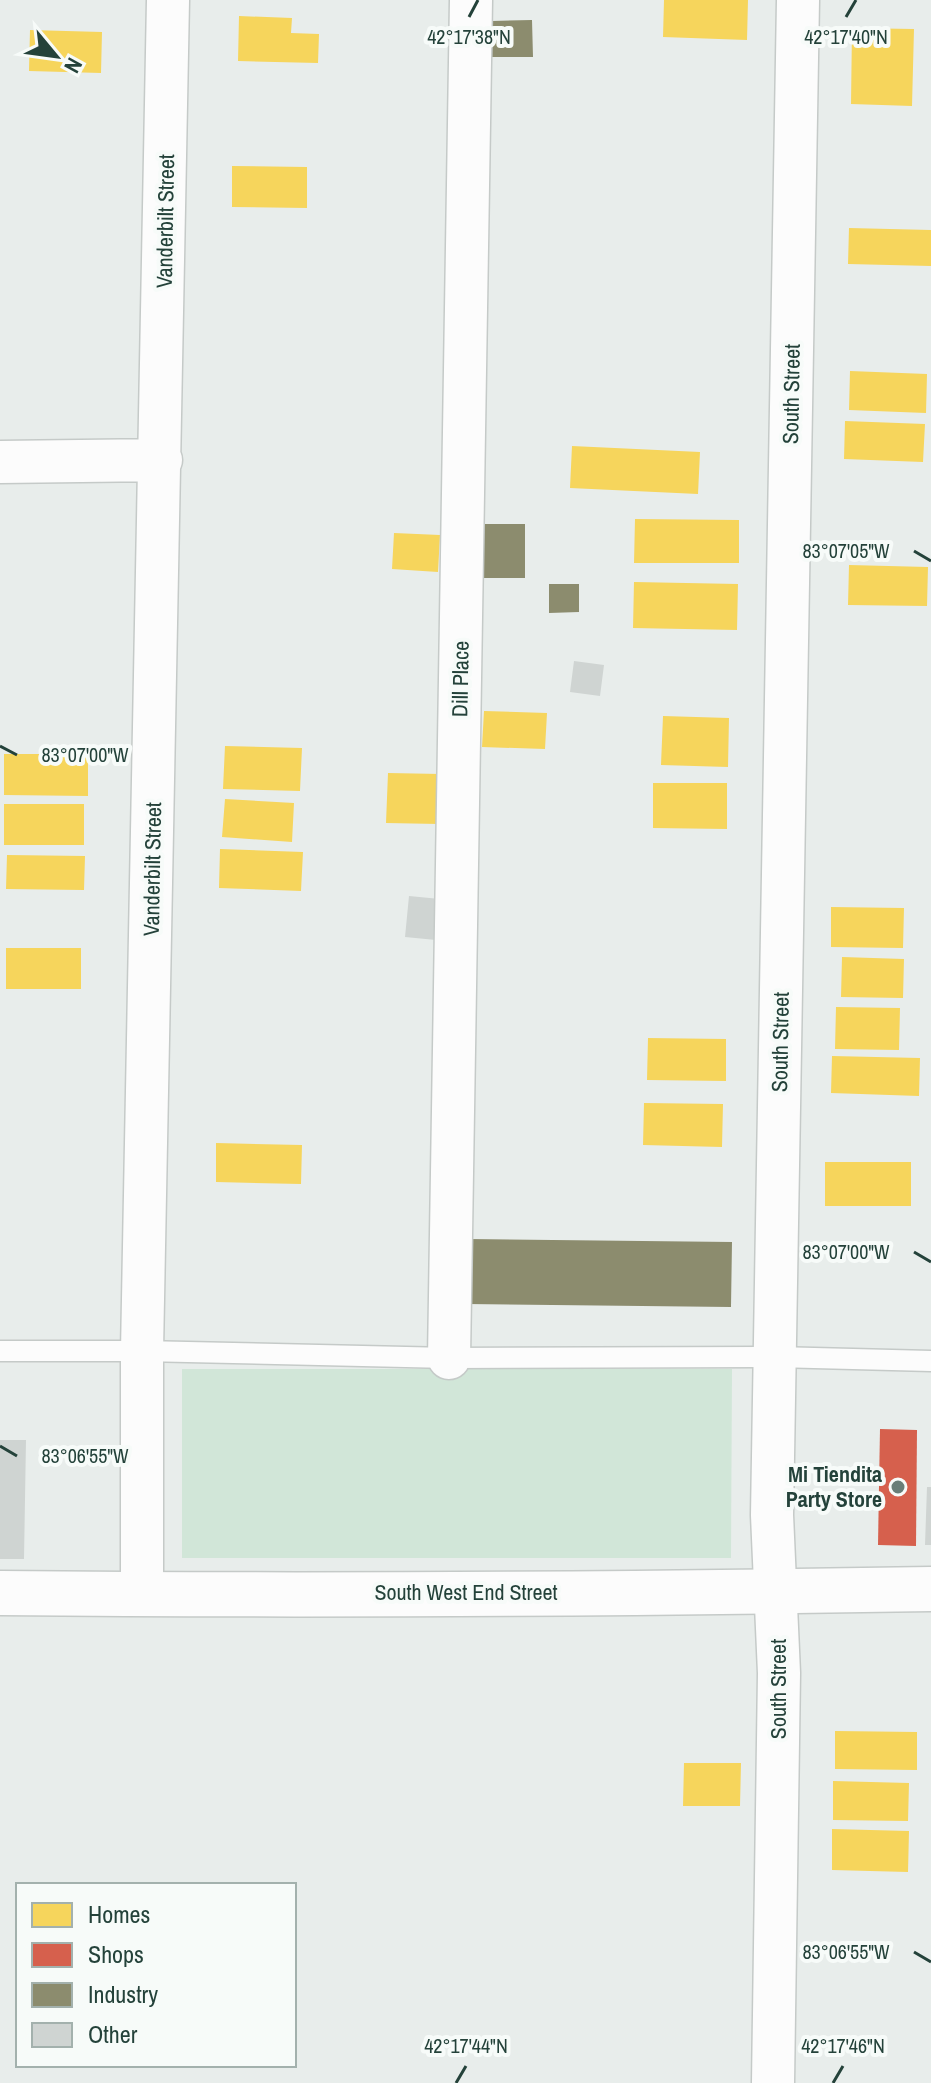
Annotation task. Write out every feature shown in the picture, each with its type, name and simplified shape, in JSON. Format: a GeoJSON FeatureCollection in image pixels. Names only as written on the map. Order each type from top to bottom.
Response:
{"type":"FeatureCollection","features":[{"type":"Feature","properties":{"kind":"street","name":"Vanderbilt Street"},"geometry":{"type":"LineString","coordinates":[[142,1594],[142,1351],[168,0]]}},
{"type":"Feature","properties":{"kind":"street","name":"Dill Place"},"geometry":{"type":"LineString","coordinates":[[449,1358],[471,0]]}},
{"type":"Feature","properties":{"kind":"street","name":"South Street"},"geometry":{"type":"LineString","coordinates":[[773,2083],[779,1673],[772,1515],[798,0]]}},
{"type":"Feature","properties":{"kind":"street"},"geometry":{"type":"LineString","coordinates":[[0,462],[161,460]]}},
{"type":"Feature","properties":{"kind":"street","name":"South West End Street"},"geometry":{"type":"LineString","coordinates":[[0,1593],[931,1589]]}},
{"type":"Feature","properties":{"kind":"lane"},"geometry":{"type":"LineString","coordinates":[[0,1351],[931,1361]]}},
{"type":"Feature","properties":{"kind":"green space"},"geometry":{"type":"Polygon","coordinates":[[[182,1369],[732,1369],[731,1558],[182,1558],[182,1369]]]}},
{"type":"Feature","properties":{"kind":"building: Homes"},"geometry":{"type":"Polygon","coordinates":[[[664,0],[748,0],[747,40],[663,37],[664,0]]]}},
{"type":"Feature","properties":{"kind":"building: Homes"},"geometry":{"type":"Polygon","coordinates":[[[239,16],[292,18],[291,33],[319,34],[318,63],[238,61],[239,16]]]}},
{"type":"Feature","properties":{"kind":"building: Homes"},"geometry":{"type":"Polygon","coordinates":[[[852,28],[914,29],[912,106],[851,104],[852,28]]]}},
{"type":"Feature","properties":{"kind":"building: Homes"},"geometry":{"type":"Polygon","coordinates":[[[30,30],[102,32],[101,73],[29,71],[30,30]]]}},
{"type":"Feature","properties":{"kind":"building: Homes"},"geometry":{"type":"Polygon","coordinates":[[[232,166],[307,167],[307,208],[232,207],[232,166]]]}},
{"type":"Feature","properties":{"kind":"building: Homes"},"geometry":{"type":"Polygon","coordinates":[[[849,228],[931,230],[931,266],[848,264],[849,228]]]}},
{"type":"Feature","properties":{"kind":"building: Homes"},"geometry":{"type":"Polygon","coordinates":[[[850,371],[927,374],[926,413],[849,410],[850,371]]]}},
{"type":"Feature","properties":{"kind":"building: Homes"},"geometry":{"type":"Polygon","coordinates":[[[845,421],[925,424],[923,462],[844,459],[845,421]]]}},
{"type":"Feature","properties":{"kind":"building: Homes"},"geometry":{"type":"Polygon","coordinates":[[[572,446],[700,452],[698,494],[570,488],[572,446]]]}},
{"type":"Feature","properties":{"kind":"building: Homes"},"geometry":{"type":"Polygon","coordinates":[[[635,519],[739,520],[739,563],[634,563],[635,519]]]}},
{"type":"Feature","properties":{"kind":"building: Homes"},"geometry":{"type":"Polygon","coordinates":[[[394,533],[440,535],[438,572],[392,569],[394,533]]]}},
{"type":"Feature","properties":{"kind":"building: Homes"},"geometry":{"type":"Polygon","coordinates":[[[849,565],[928,567],[927,606],[848,605],[849,565]]]}},
{"type":"Feature","properties":{"kind":"building: Homes"},"geometry":{"type":"Polygon","coordinates":[[[634,582],[738,584],[737,630],[633,628],[634,582]]]}},
{"type":"Feature","properties":{"kind":"building: Homes"},"geometry":{"type":"Polygon","coordinates":[[[484,711],[547,713],[545,749],[482,747],[484,711]]]}},
{"type":"Feature","properties":{"kind":"building: Homes"},"geometry":{"type":"Polygon","coordinates":[[[663,716],[729,718],[728,767],[661,765],[663,716]]]}},
{"type":"Feature","properties":{"kind":"building: Homes"},"geometry":{"type":"Polygon","coordinates":[[[225,746],[302,748],[300,791],[223,789],[225,746]]]}},
{"type":"Feature","properties":{"kind":"building: Homes"},"geometry":{"type":"Polygon","coordinates":[[[4,754],[88,754],[88,796],[4,795],[4,754]]]}},
{"type":"Feature","properties":{"kind":"building: Homes"},"geometry":{"type":"Polygon","coordinates":[[[388,773],[441,774],[439,824],[386,823],[388,773]]]}},
{"type":"Feature","properties":{"kind":"building: Homes"},"geometry":{"type":"Polygon","coordinates":[[[653,783],[727,783],[727,829],[653,828],[653,783]]]}},
{"type":"Feature","properties":{"kind":"building: Homes"},"geometry":{"type":"Polygon","coordinates":[[[225,799],[294,803],[292,842],[222,837],[225,799]]]}},
{"type":"Feature","properties":{"kind":"building: Homes"},"geometry":{"type":"Polygon","coordinates":[[[4,804],[84,804],[84,845],[4,845],[4,804]]]}},
{"type":"Feature","properties":{"kind":"building: Homes"},"geometry":{"type":"Polygon","coordinates":[[[220,849],[303,852],[301,891],[219,888],[220,849]]]}},
{"type":"Feature","properties":{"kind":"building: Homes"},"geometry":{"type":"Polygon","coordinates":[[[7,855],[85,856],[84,890],[6,889],[7,855]]]}},
{"type":"Feature","properties":{"kind":"building: Homes"},"geometry":{"type":"Polygon","coordinates":[[[831,907],[904,908],[903,948],[831,947],[831,907]]]}},
{"type":"Feature","properties":{"kind":"building: Homes"},"geometry":{"type":"Polygon","coordinates":[[[6,948],[81,948],[81,989],[6,989],[6,948]]]}},
{"type":"Feature","properties":{"kind":"building: Homes"},"geometry":{"type":"Polygon","coordinates":[[[842,957],[904,959],[903,998],[841,997],[842,957]]]}},
{"type":"Feature","properties":{"kind":"building: Homes"},"geometry":{"type":"Polygon","coordinates":[[[836,1007],[900,1008],[899,1050],[835,1049],[836,1007]]]}},
{"type":"Feature","properties":{"kind":"building: Homes"},"geometry":{"type":"Polygon","coordinates":[[[648,1038],[726,1039],[726,1081],[647,1080],[648,1038]]]}},
{"type":"Feature","properties":{"kind":"building: Homes"},"geometry":{"type":"Polygon","coordinates":[[[832,1056],[920,1058],[919,1096],[831,1093],[832,1056]]]}},
{"type":"Feature","properties":{"kind":"building: Homes"},"geometry":{"type":"Polygon","coordinates":[[[644,1103],[723,1104],[722,1147],[643,1145],[644,1103]]]}},
{"type":"Feature","properties":{"kind":"building: Homes"},"geometry":{"type":"Polygon","coordinates":[[[216,1143],[302,1145],[301,1184],[216,1182],[216,1143]]]}},
{"type":"Feature","properties":{"kind":"building: Homes"},"geometry":{"type":"Polygon","coordinates":[[[825,1162],[911,1162],[911,1206],[825,1206],[825,1162]]]}},
{"type":"Feature","properties":{"kind":"building: Homes"},"geometry":{"type":"Polygon","coordinates":[[[835,1731],[917,1732],[917,1770],[835,1769],[835,1731]]]}},
{"type":"Feature","properties":{"kind":"building: Homes"},"geometry":{"type":"Polygon","coordinates":[[[684,1763],[741,1763],[740,1806],[683,1806],[684,1763]]]}},
{"type":"Feature","properties":{"kind":"building: Homes"},"geometry":{"type":"Polygon","coordinates":[[[833,1781],[909,1783],[908,1821],[833,1820],[833,1781]]]}},
{"type":"Feature","properties":{"kind":"building: Homes"},"geometry":{"type":"Polygon","coordinates":[[[832,1829],[909,1831],[908,1872],[832,1870],[832,1829]]]}},
{"type":"Feature","properties":{"kind":"building: Shops","name":"Mi Tiendita Party Store"},"geometry":{"type":"Polygon","coordinates":[[[880,1429],[917,1430],[916,1546],[878,1545],[880,1429]]]}},
{"type":"Feature","properties":{"kind":"building: Industry"},"geometry":{"type":"Polygon","coordinates":[[[532,20],[533,57],[492,57],[492,21],[532,20]]]}},
{"type":"Feature","properties":{"kind":"building: Industry"},"geometry":{"type":"Polygon","coordinates":[[[481,524],[525,524],[525,578],[481,578],[481,524]]]}},
{"type":"Feature","properties":{"kind":"building: Industry"},"geometry":{"type":"Polygon","coordinates":[[[549,584],[579,584],[579,612],[549,613],[549,584]]]}},
{"type":"Feature","properties":{"kind":"building: Industry"},"geometry":{"type":"Polygon","coordinates":[[[468,1239],[732,1242],[731,1307],[467,1304],[468,1239]]]}},
{"type":"Feature","properties":{"kind":"building: Other"},"geometry":{"type":"Polygon","coordinates":[[[574,661],[604,665],[600,696],[570,692],[574,661]]]}},
{"type":"Feature","properties":{"kind":"building: Other"},"geometry":{"type":"Polygon","coordinates":[[[409,896],[440,899],[436,940],[405,937],[409,896]]]}},
{"type":"Feature","properties":{"kind":"building: Other"},"geometry":{"type":"Polygon","coordinates":[[[0,1440],[26,1440],[24,1559],[0,1559],[0,1440]]]}},
{"type":"Feature","properties":{"kind":"building: Other"},"geometry":{"type":"Polygon","coordinates":[[[927,1487],[931,1487],[931,1545],[925,1545],[927,1487]]]}},
{"type":"Feature","properties":{"kind":"place","name":"Mi Tiendita Party Store"},"geometry":{"type":"Point","coordinates":[898,1487]}}]}
